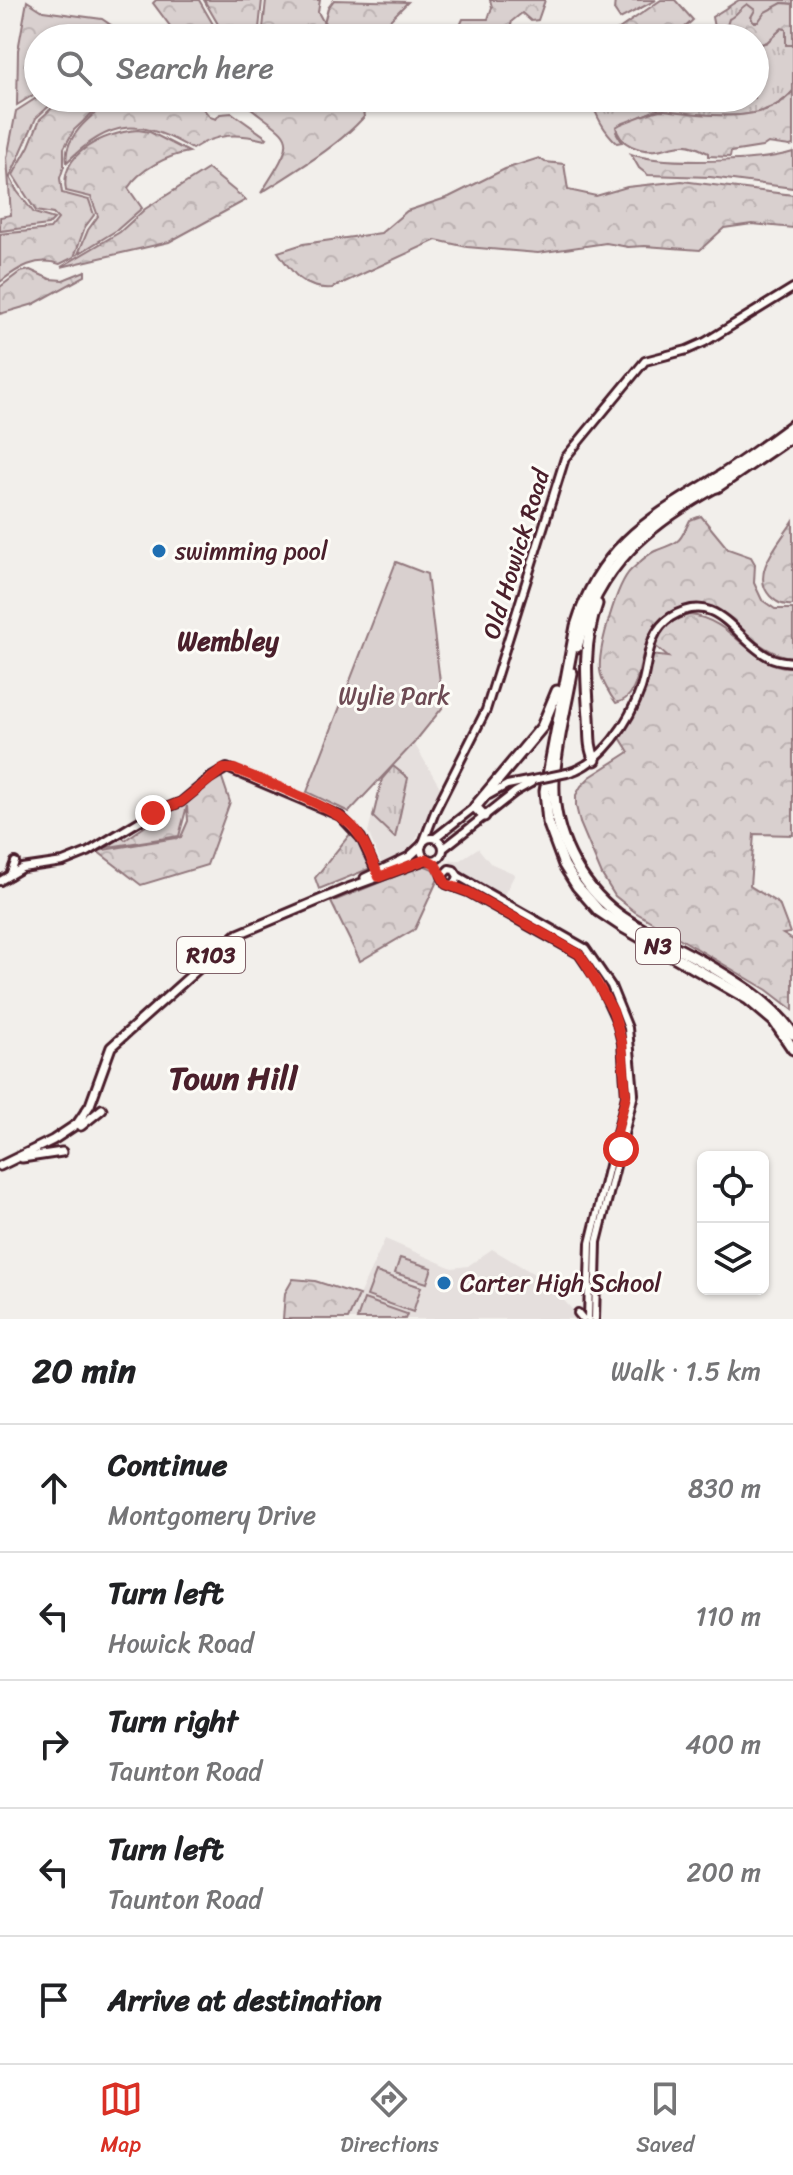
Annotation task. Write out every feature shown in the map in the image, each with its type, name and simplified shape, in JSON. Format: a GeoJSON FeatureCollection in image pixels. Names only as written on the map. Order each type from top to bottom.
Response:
{"type":"FeatureCollection","features":[{"type":"Feature","properties":{"kind":"highway","name":"N3"},"geometry":{"type":"LineString","coordinates":[[793,425],[703,493],[648,520],[611,557],[587,595],[573,638],[545,791],[548,822],[564,865],[599,911],[748,999],[774,1021],[793,1049]]}},
{"type":"Feature","properties":{"kind":"highway"},"geometry":{"type":"LineString","coordinates":[[595,760],[590,743],[586,647],[599,598],[615,567],[647,535],[703,493],[793,435]]}},
{"type":"Feature","properties":{"kind":"highway","name":"N3"},"geometry":{"type":"LineString","coordinates":[[615,567],[592,602],[581,632],[555,768],[557,813],[565,844],[588,884],[608,906],[745,988],[777,1014],[793,1034]]}},
{"type":"Feature","properties":{"kind":"highway"},"geometry":{"type":"LineString","coordinates":[[484,816],[475,807],[542,727],[557,693],[573,638]]}},
{"type":"Feature","properties":{"kind":"main road","name":"R103"},"geometry":{"type":"LineString","coordinates":[[77,1128],[94,1106],[108,1053],[116,1042],[228,940],[378,875],[409,857],[422,844]]}},
{"type":"Feature","properties":{"kind":"main road","name":"R103"},"geometry":{"type":"LineString","coordinates":[[378,875],[428,860]]}},
{"type":"Feature","properties":{"kind":"main road"},"geometry":{"type":"LineString","coordinates":[[0,1166],[58,1143],[102,1109]]}},
{"type":"Feature","properties":{"kind":"main road"},"geometry":{"type":"LineString","coordinates":[[0,1166],[77,1128]]}},
{"type":"Feature","properties":{"kind":"main road"},"geometry":{"type":"LineString","coordinates":[[22,1158],[62,1152]]}},
{"type":"Feature","properties":{"kind":"street","name":"Old Howick Road"},"geometry":{"type":"LineString","coordinates":[[422,844],[427,827],[481,724],[565,458],[645,361],[699,346],[793,288]]}},
{"type":"Feature","properties":{"kind":"street"},"geometry":{"type":"LineString","coordinates":[[616,1150],[634,1099],[635,1082],[628,1028],[609,982],[579,943],[458,876],[451,869],[441,842],[434,838],[502,787],[567,773],[595,760],[634,704],[654,635],[668,619],[681,612],[703,610],[719,614],[762,653],[776,660],[793,662]]}},
{"type":"Feature","properties":{"kind":"street"},"geometry":{"type":"LineString","coordinates":[[0,881],[29,866],[63,862],[88,852],[153,813],[181,802],[227,768],[340,816],[361,838],[378,875]]}},
{"type":"Feature","properties":{"kind":"street"},"geometry":{"type":"LineString","coordinates":[[443,851],[515,792],[538,779]]}},
{"type":"Feature","properties":{"kind":"street","name":"Old Howick Road"},"geometry":{"type":"LineString","coordinates":[[434,838],[432,829],[443,796]]}},
{"type":"Feature","properties":{"kind":"street","name":"R103"},"geometry":{"type":"LineString","coordinates":[[422,844],[434,838]]}},
{"type":"Feature","properties":{"kind":"street"},"geometry":{"type":"LineString","coordinates":[[422,844],[422,855],[444,882],[579,954],[601,988],[621,1037],[627,1089],[583,1317]]}},
{"type":"Feature","properties":{"kind":"street","name":"R103"},"geometry":{"type":"LineString","coordinates":[[428,860],[437,860],[443,851]]}},
{"type":"Feature","properties":{"kind":"street"},"geometry":{"type":"LineString","coordinates":[[10,875],[15,862]]}},
{"type":"Feature","properties":{"kind":"street"},"geometry":{"type":"LineString","coordinates":[[442,876],[444,871],[451,869]]}},
{"type":"Feature","properties":{"kind":"street"},"geometry":{"type":"LineString","coordinates":[[451,885],[458,876]]}},
{"type":"Feature","properties":{"kind":"street"},"geometry":{"type":"LineString","coordinates":[[484,901],[489,893]]}},
{"type":"Feature","properties":{"kind":"street"},"geometry":{"type":"LineString","coordinates":[[601,988],[609,982]]}},
{"type":"Feature","properties":{"kind":"street"},"geometry":{"type":"LineString","coordinates":[[592,1262],[595,1319]]}},
{"type":"Feature","properties":{"kind":"shaded area"},"geometry":{"type":"Polygon","coordinates":[[[414,743],[441,789],[411,849],[382,865],[368,832],[381,777],[414,743]]]}},
{"type":"Feature","properties":{"kind":"shaded area"},"geometry":{"type":"Polygon","coordinates":[[[478,848],[490,863],[515,874],[504,895],[462,874],[449,861],[460,860],[478,848]]]}},
{"type":"Feature","properties":{"kind":"shaded area","name":"Carter High School"},"geometry":{"type":"Polygon","coordinates":[[[385,1239],[452,1268],[468,1266],[492,1249],[546,1281],[581,1319],[348,1319],[385,1239]]]}},
{"type":"Feature","properties":{"kind":"green space"},"geometry":{"type":"Polygon","coordinates":[[[156,0],[199,0],[213,24],[169,24],[153,3],[156,0]]]}},
{"type":"Feature","properties":{"kind":"green space"},"geometry":{"type":"Polygon","coordinates":[[[204,0],[262,0],[259,24],[218,24],[204,0]]]}},
{"type":"Feature","properties":{"kind":"green space"},"geometry":{"type":"Polygon","coordinates":[[[266,0],[320,0],[318,12],[324,23],[334,0],[408,2],[388,24],[263,24],[266,0]]]}},
{"type":"Feature","properties":{"kind":"green space"},"geometry":{"type":"Polygon","coordinates":[[[490,0],[545,0],[538,20],[531,21],[522,13],[511,24],[461,24],[463,19],[488,19],[492,7],[490,0]]]}},
{"type":"Feature","properties":{"kind":"green space"},"geometry":{"type":"Polygon","coordinates":[[[615,0],[656,0],[620,19],[614,10],[615,0]]]}},
{"type":"Feature","properties":{"kind":"green space"},"geometry":{"type":"Polygon","coordinates":[[[661,0],[675,0],[693,20],[689,24],[626,24],[661,0]]]}},
{"type":"Feature","properties":{"kind":"green space"},"geometry":{"type":"Polygon","coordinates":[[[739,0],[793,0],[793,4],[782,3],[758,22],[753,22],[751,17],[754,10],[729,24],[713,24],[712,17],[739,0]]]}},
{"type":"Feature","properties":{"kind":"green space"},"geometry":{"type":"Polygon","coordinates":[[[27,1],[43,11],[102,19],[110,24],[24,24],[24,101],[17,105],[18,50],[27,1]]]}},
{"type":"Feature","properties":{"kind":"green space"},"geometry":{"type":"Polygon","coordinates":[[[782,3],[793,4],[793,45],[786,45],[786,29],[782,28],[769,40],[769,24],[727,24],[747,4],[755,10],[751,17],[753,22],[758,22],[765,12],[782,3]]]}},
{"type":"Feature","properties":{"kind":"green space"},"geometry":{"type":"Polygon","coordinates":[[[782,28],[786,29],[786,44],[793,45],[793,91],[769,108],[769,40],[782,28]]]}},
{"type":"Feature","properties":{"kind":"green space"},"geometry":{"type":"Polygon","coordinates":[[[793,91],[793,145],[768,143],[762,147],[731,152],[730,157],[708,156],[696,147],[686,145],[644,150],[626,143],[616,127],[655,112],[731,116],[769,112],[769,108],[793,91]]]}},
{"type":"Feature","properties":{"kind":"green space"},"geometry":{"type":"Polygon","coordinates":[[[24,106],[24,112],[43,112],[36,118],[10,177],[34,213],[54,219],[48,225],[0,231],[0,217],[11,215],[7,158],[16,111],[24,106]]]}},
{"type":"Feature","properties":{"kind":"green space"},"geometry":{"type":"Polygon","coordinates":[[[48,112],[93,112],[74,130],[64,148],[60,178],[62,193],[89,200],[94,215],[85,227],[74,257],[60,264],[36,262],[0,282],[0,234],[50,229],[58,219],[53,214],[36,211],[13,175],[40,119],[48,112]]]}},
{"type":"Feature","properties":{"kind":"green space"},"geometry":{"type":"Polygon","coordinates":[[[96,112],[206,112],[216,119],[220,114],[232,113],[267,138],[227,136],[192,149],[157,132],[126,128],[98,137],[67,162],[70,143],[96,112]]]}},
{"type":"Feature","properties":{"kind":"green space"},"geometry":{"type":"Polygon","coordinates":[[[256,112],[363,112],[364,117],[353,129],[328,149],[261,193],[286,146],[285,137],[256,112]]]}},
{"type":"Feature","properties":{"kind":"green space"},"geometry":{"type":"Polygon","coordinates":[[[596,112],[653,112],[619,129],[616,132],[622,142],[617,143],[596,112]]]}},
{"type":"Feature","properties":{"kind":"green space"},"geometry":{"type":"Polygon","coordinates":[[[674,112],[758,112],[724,116],[674,112]]]}},
{"type":"Feature","properties":{"kind":"green space"},"geometry":{"type":"Polygon","coordinates":[[[138,130],[150,132],[189,152],[163,160],[139,175],[128,188],[142,208],[117,230],[78,254],[98,216],[91,197],[66,191],[70,165],[77,155],[99,140],[138,130]]]}},
{"type":"Feature","properties":{"kind":"green space"},"geometry":{"type":"Polygon","coordinates":[[[793,152],[793,188],[710,177],[648,175],[639,168],[631,154],[664,160],[712,161],[793,152]]]}},
{"type":"Feature","properties":{"kind":"green space"},"geometry":{"type":"Polygon","coordinates":[[[539,158],[545,162],[564,164],[568,190],[596,196],[627,187],[682,181],[793,195],[793,228],[752,224],[724,228],[700,250],[606,243],[538,253],[467,247],[436,240],[332,288],[314,286],[300,279],[278,252],[303,244],[381,233],[407,211],[449,197],[505,169],[539,158]]]}},
{"type":"Feature","properties":{"kind":"green space"},"geometry":{"type":"Polygon","coordinates":[[[208,169],[246,200],[169,242],[61,267],[120,232],[145,209],[208,169]]]}},
{"type":"Feature","properties":{"kind":"green space"},"geometry":{"type":"Polygon","coordinates":[[[30,270],[50,279],[63,280],[85,271],[85,276],[34,304],[0,314],[0,287],[20,272],[30,270]]]}},
{"type":"Feature","properties":{"kind":"green space"},"geometry":{"type":"Polygon","coordinates":[[[701,516],[728,549],[751,557],[755,564],[754,583],[762,600],[775,609],[793,609],[793,657],[761,645],[722,614],[708,608],[692,606],[674,610],[660,619],[651,632],[634,688],[627,698],[616,703],[602,678],[600,660],[620,588],[631,570],[642,560],[677,542],[690,520],[701,516]]]}},
{"type":"Feature","properties":{"kind":"green space"},"geometry":{"type":"Polygon","coordinates":[[[793,521],[793,605],[786,605],[770,596],[764,587],[763,577],[769,557],[793,521]]]}},
{"type":"Feature","properties":{"kind":"green space","name":"Wylie Park"},"geometry":{"type":"Polygon","coordinates":[[[396,562],[427,574],[443,707],[414,743],[349,812],[307,792],[396,562]]]}},
{"type":"Feature","properties":{"kind":"green space"},"geometry":{"type":"Polygon","coordinates":[[[689,615],[719,625],[766,661],[793,667],[793,835],[754,834],[750,886],[779,904],[790,933],[783,934],[793,940],[793,1010],[767,990],[635,912],[615,896],[602,875],[580,823],[576,795],[581,786],[629,752],[619,736],[632,715],[651,655],[668,657],[654,645],[660,633],[667,625],[689,615]]]}},
{"type":"Feature","properties":{"kind":"green space"},"geometry":{"type":"Polygon","coordinates":[[[393,766],[408,778],[395,838],[373,817],[382,779],[393,766]]]}},
{"type":"Feature","properties":{"kind":"green space"},"geometry":{"type":"Polygon","coordinates":[[[221,775],[230,802],[207,865],[141,885],[97,851],[181,837],[188,821],[187,806],[179,836],[102,848],[122,837],[125,840],[221,775]]]}},
{"type":"Feature","properties":{"kind":"green space"},"geometry":{"type":"Polygon","coordinates":[[[351,833],[371,868],[319,889],[315,878],[351,833]]]}},
{"type":"Feature","properties":{"kind":"green space"},"geometry":{"type":"Polygon","coordinates":[[[423,865],[433,869],[438,879],[415,929],[360,961],[331,902],[423,865]]]}},
{"type":"Feature","properties":{"kind":"green space"},"geometry":{"type":"Polygon","coordinates":[[[400,1258],[432,1268],[427,1283],[395,1273],[400,1258]]]}},
{"type":"Feature","properties":{"kind":"green space"},"geometry":{"type":"Polygon","coordinates":[[[376,1272],[421,1287],[413,1312],[367,1296],[376,1272]]]}},
{"type":"Feature","properties":{"kind":"green space"},"geometry":{"type":"Polygon","coordinates":[[[293,1279],[315,1281],[359,1295],[348,1319],[283,1319],[285,1293],[293,1279]]]}},
{"type":"Feature","properties":{"kind":"green space"},"geometry":{"type":"Polygon","coordinates":[[[364,1299],[407,1314],[405,1319],[357,1319],[364,1299]]]}},
{"type":"Feature","properties":{"kind":"place","name":"swimming pool"},"geometry":{"type":"Point","coordinates":[159,551]}},
{"type":"Feature","properties":{"kind":"place","name":"Carter High School"},"geometry":{"type":"Point","coordinates":[444,1283]}},
{"type":"Feature","properties":{"kind":"district","name":"Wembley"},"geometry":{"type":"Point","coordinates":[228,641]}},
{"type":"Feature","properties":{"kind":"district","name":"Town Hill"},"geometry":{"type":"Point","coordinates":[233,1078]}},
{"type":"Feature","properties":{"kind":"route"},"geometry":{"type":"LineString","coordinates":[[153,813],[181,802],[223,769],[234,769],[340,816],[361,838],[379,877],[427,859],[435,864],[446,884],[468,892],[579,954],[603,991],[621,1037],[626,1101],[613,1147],[621,1149]]}}]}
